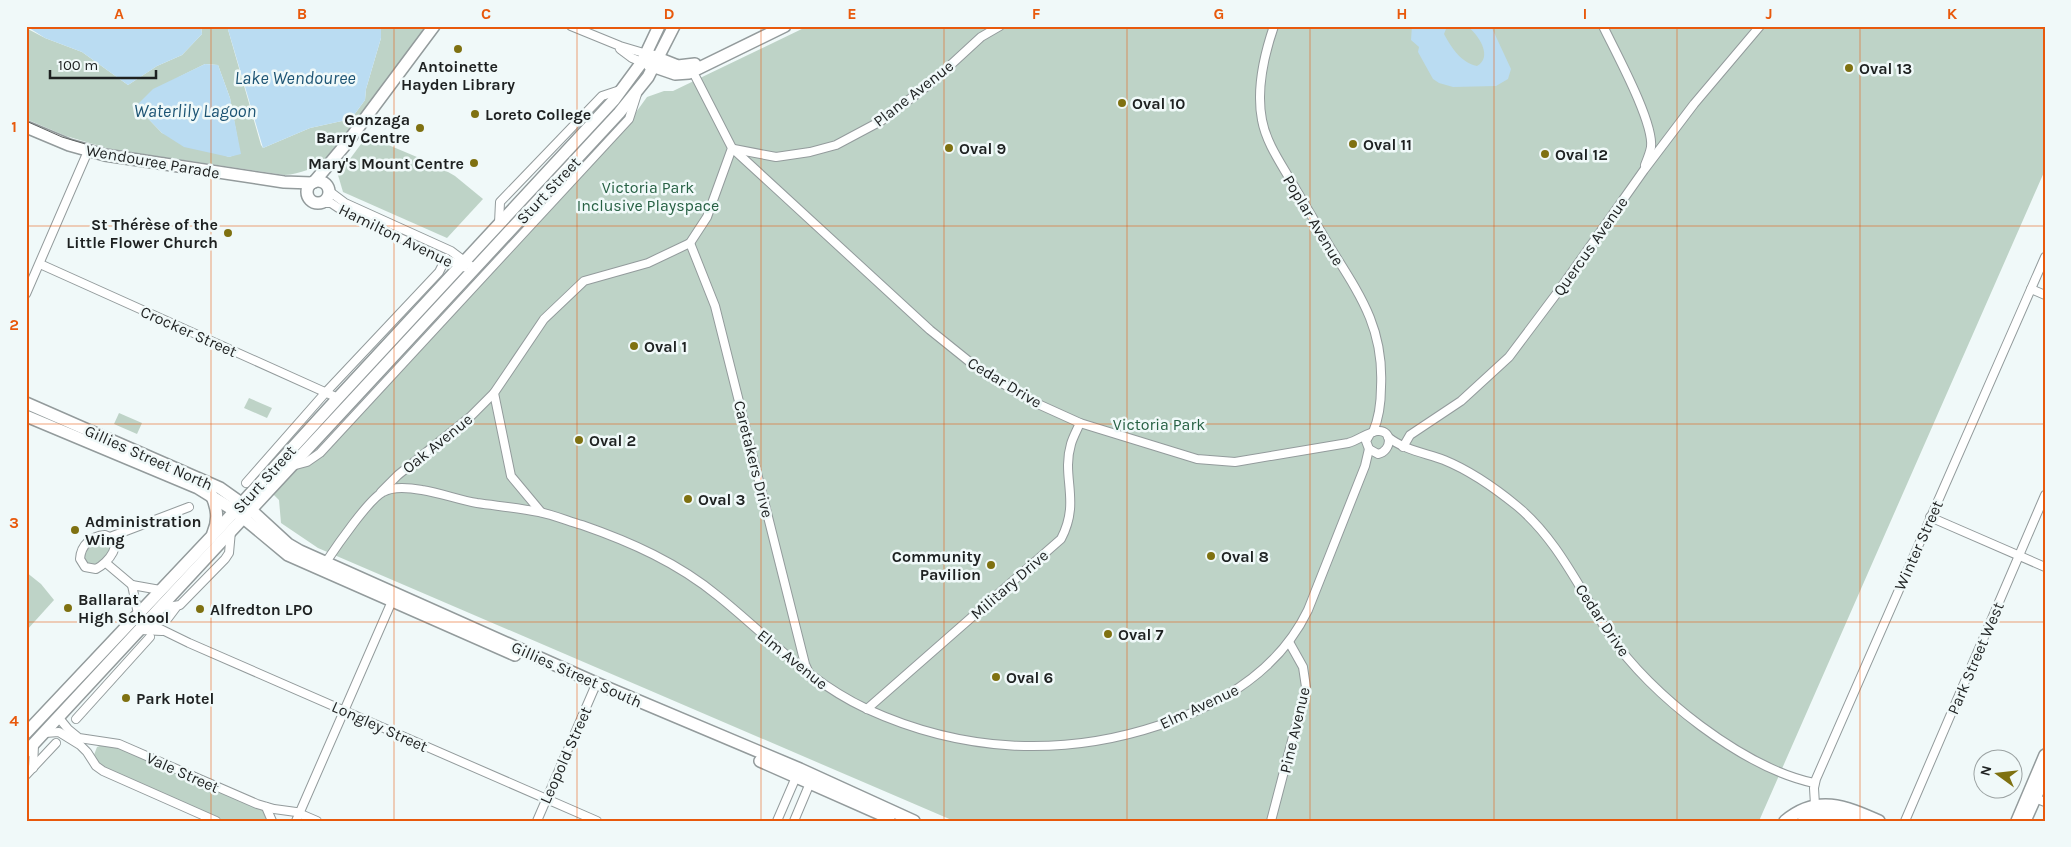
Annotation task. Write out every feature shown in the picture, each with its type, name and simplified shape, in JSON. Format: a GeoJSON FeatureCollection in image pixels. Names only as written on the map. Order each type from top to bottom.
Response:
{"type":"FeatureCollection","features":[{"type":"Feature","properties":{"kind":"main road"},"geometry":{"type":"LineString","coordinates":[[333,160],[328,180],[329,191],[326,199],[313,200],[308,189],[333,160],[434,26]]}},
{"type":"Feature","properties":{"kind":"main road","name":"Sturt Street"},"geometry":{"type":"LineString","coordinates":[[26,733],[160,590],[211,538],[292,466],[473,270],[539,208],[640,88],[656,63],[674,26]]}},
{"type":"Feature","properties":{"kind":"main road"},"geometry":{"type":"LineString","coordinates":[[644,58],[656,63],[692,68],[718,58],[785,26]]}},
{"type":"Feature","properties":{"kind":"main road","name":"Sturt Street"},"geometry":{"type":"LineString","coordinates":[[30,749],[142,634],[149,621],[231,531],[243,510],[338,398],[623,88],[644,58],[658,28]]}},
{"type":"Feature","properties":{"kind":"main road","name":"Wendouree Parade"},"geometry":{"type":"LineString","coordinates":[[26,127],[88,151],[120,158],[284,182],[313,182]]}},
{"type":"Feature","properties":{"kind":"main road","name":"Wendouree Parade"},"geometry":{"type":"LineString","coordinates":[[284,182],[301,190],[313,200]]}},
{"type":"Feature","properties":{"kind":"main road"},"geometry":{"type":"LineString","coordinates":[[313,182],[322,182],[329,191]]}},
{"type":"Feature","properties":{"kind":"main road","name":"Gillies Street North"},"geometry":{"type":"LineString","coordinates":[[26,403],[42,417],[243,510]]}},
{"type":"Feature","properties":{"kind":"main road","name":"Gillies Street North"},"geometry":{"type":"LineString","coordinates":[[26,416],[42,417],[202,479],[220,488],[243,510]]}},
{"type":"Feature","properties":{"kind":"main road"},"geometry":{"type":"LineString","coordinates":[[211,494],[217,509],[217,515],[211,538]]}},
{"type":"Feature","properties":{"kind":"main road","name":"Gillies Street South"},"geometry":{"type":"LineString","coordinates":[[243,510],[288,544],[393,597]]}},
{"type":"Feature","properties":{"kind":"main road","name":"Gillies Street South"},"geometry":{"type":"LineString","coordinates":[[243,510],[288,555],[393,597],[798,773],[895,821]]}},
{"type":"Feature","properties":{"kind":"main road"},"geometry":{"type":"LineString","coordinates":[[2017,821],[2036,798],[2045,755]]}},
{"type":"Feature","properties":{"kind":"main road"},"geometry":{"type":"LineString","coordinates":[[2025,821],[2045,776]]}},
{"type":"Feature","properties":{"kind":"main road","name":"Gillies Street South"},"geometry":{"type":"LineString","coordinates":[[812,780],[914,821]]}},
{"type":"Feature","properties":{"kind":"main road"},"geometry":{"type":"LineString","coordinates":[[1785,821],[1800,811],[1843,807],[1879,821]]}},
{"type":"Feature","properties":{"kind":"main road"},"geometry":{"type":"LineString","coordinates":[[1802,821],[1816,810]]}},
{"type":"Feature","properties":{"kind":"main road"},"geometry":{"type":"LineString","coordinates":[[1816,810],[1858,821]]}},
{"type":"Feature","properties":{"kind":"street"},"geometry":{"type":"LineString","coordinates":[[571,26],[644,58]]}},
{"type":"Feature","properties":{"kind":"street","name":"Plane Avenue"},"geometry":{"type":"LineString","coordinates":[[732,148],[776,156],[810,152],[836,145],[881,121],[930,83],[981,37],[1000,26]]}},
{"type":"Feature","properties":{"kind":"street","name":"Poplar Avenue"},"geometry":{"type":"LineString","coordinates":[[1274,26],[1264,60],[1261,80],[1260,106],[1263,126],[1274,152],[1370,316],[1376,333],[1381,358],[1382,380],[1379,412],[1371,433]]}},
{"type":"Feature","properties":{"kind":"street"},"geometry":{"type":"LineString","coordinates":[[1603,26],[1628,78],[1649,130],[1651,146],[1644,170]]}},
{"type":"Feature","properties":{"kind":"street","name":"Quercus Avenue"},"geometry":{"type":"LineString","coordinates":[[1403,447],[1410,435],[1461,401],[1509,357],[1694,104],[1760,26]]}},
{"type":"Feature","properties":{"kind":"street"},"geometry":{"type":"LineString","coordinates":[[690,243],[707,217],[732,148],[692,68]]}},
{"type":"Feature","properties":{"kind":"street","name":"Cedar Drive"},"geometry":{"type":"LineString","coordinates":[[732,148],[930,330],[981,371],[1038,404],[1080,423],[1168,451],[1216,462],[1236,462],[1348,443],[1371,433]]}},
{"type":"Feature","properties":{"kind":"street"},"geometry":{"type":"LineString","coordinates":[[26,294],[88,151]]}},
{"type":"Feature","properties":{"kind":"street","name":"Hamilton Avenue"},"geometry":{"type":"LineString","coordinates":[[329,191],[334,197],[345,203],[443,247],[473,270]]}},
{"type":"Feature","properties":{"kind":"street","name":"Hamilton Avenue"},"geometry":{"type":"LineString","coordinates":[[313,200],[331,204],[349,215],[446,258],[462,263]]}},
{"type":"Feature","properties":{"kind":"street","name":"Sturt Street"},"geometry":{"type":"LineString","coordinates":[[292,466],[307,462],[320,453],[539,208]]}},
{"type":"Feature","properties":{"kind":"street","name":"Oak Avenue"},"geometry":{"type":"LineString","coordinates":[[380,493],[398,475],[470,418],[494,393],[544,318],[584,281],[648,264],[690,243]]}},
{"type":"Feature","properties":{"kind":"street","name":"Caretakers Drive"},"geometry":{"type":"LineString","coordinates":[[690,243],[715,306],[805,664],[811,676]]}},
{"type":"Feature","properties":{"kind":"street","name":"Winter Street"},"geometry":{"type":"LineString","coordinates":[[1816,810],[1814,783],[2045,257]]}},
{"type":"Feature","properties":{"kind":"street","name":"Sturt Street"},"geometry":{"type":"LineString","coordinates":[[246,483],[326,392],[439,272],[446,258]]}},
{"type":"Feature","properties":{"kind":"street","name":"Crocker Street"},"geometry":{"type":"LineString","coordinates":[[40,264],[338,398]]}},
{"type":"Feature","properties":{"kind":"street"},"geometry":{"type":"LineString","coordinates":[[2031,289],[2045,295]]}},
{"type":"Feature","properties":{"kind":"street","name":"Oak Avenue"},"geometry":{"type":"LineString","coordinates":[[494,393],[511,476],[542,512]]}},
{"type":"Feature","properties":{"kind":"street","name":"Poplar Avenue"},"geometry":{"type":"LineString","coordinates":[[1379,412],[1381,423],[1388,436]]}},
{"type":"Feature","properties":{"kind":"street","name":"Military Drive"},"geometry":{"type":"LineString","coordinates":[[867,709],[1061,539],[1067,528],[1071,511],[1069,464],[1071,444],[1080,423]]}},
{"type":"Feature","properties":{"kind":"street"},"geometry":{"type":"LineString","coordinates":[[1290,642],[1304,620],[1318,589],[1365,466],[1368,448],[1366,441],[1371,433],[1382,431],[1388,436],[1388,448],[1386,452],[1378,454],[1365,466]]}},
{"type":"Feature","properties":{"kind":"street","name":"Cedar Drive"},"geometry":{"type":"LineString","coordinates":[[1388,436],[1403,447],[1444,460],[1470,473],[1490,485],[1534,522],[1561,555],[1597,616],[1623,654],[1693,719],[1716,736],[1772,770],[1793,779],[1814,783]]}},
{"type":"Feature","properties":{"kind":"street","name":"Cedar Drive"},"geometry":{"type":"LineString","coordinates":[[1348,443],[1368,448]]}},
{"type":"Feature","properties":{"kind":"street","name":"Cedar Drive"},"geometry":{"type":"LineString","coordinates":[[1388,448],[1403,447]]}},
{"type":"Feature","properties":{"kind":"street"},"geometry":{"type":"LineString","coordinates":[[1368,448],[1378,454]]}},
{"type":"Feature","properties":{"kind":"street","name":"Elm Avenue"},"geometry":{"type":"LineString","coordinates":[[380,493],[396,489],[420,489],[475,502],[542,512],[613,537],[676,567],[719,596],[789,659],[834,692],[867,709],[912,726],[968,741],[1002,745],[1042,746],[1098,742],[1162,725],[1213,703],[1249,681],[1290,642]]}},
{"type":"Feature","properties":{"kind":"street"},"geometry":{"type":"LineString","coordinates":[[326,562],[380,493]]}},
{"type":"Feature","properties":{"kind":"street","name":"Park Street West"},"geometry":{"type":"LineString","coordinates":[[1905,821],[2045,495]]}},
{"type":"Feature","properties":{"kind":"street"},"geometry":{"type":"LineString","coordinates":[[110,537],[189,507]]}},
{"type":"Feature","properties":{"kind":"street"},"geometry":{"type":"LineString","coordinates":[[1930,517],[2045,567]]}},
{"type":"Feature","properties":{"kind":"street","name":"Sturt Street"},"geometry":{"type":"LineString","coordinates":[[168,618],[177,606],[227,557],[230,550],[231,531]]}},
{"type":"Feature","properties":{"kind":"street"},"geometry":{"type":"LineString","coordinates":[[104,535],[114,540],[115,547],[106,562],[96,569],[88,569],[82,564],[80,554],[84,545],[93,538],[104,535]]}},
{"type":"Feature","properties":{"kind":"street"},"geometry":{"type":"LineString","coordinates":[[106,562],[132,585],[160,590]]}},
{"type":"Feature","properties":{"kind":"street"},"geometry":{"type":"LineString","coordinates":[[132,585],[134,618],[149,621]]}},
{"type":"Feature","properties":{"kind":"street"},"geometry":{"type":"LineString","coordinates":[[297,817],[393,597]]}},
{"type":"Feature","properties":{"kind":"street"},"geometry":{"type":"LineString","coordinates":[[161,608],[177,606]]}},
{"type":"Feature","properties":{"kind":"street","name":"Longley Street"},"geometry":{"type":"LineString","coordinates":[[149,621],[162,631],[597,821]]}},
{"type":"Feature","properties":{"kind":"street","name":"Longley Street"},"geometry":{"type":"LineString","coordinates":[[142,634],[162,631]]}},
{"type":"Feature","properties":{"kind":"street"},"geometry":{"type":"LineString","coordinates":[[132,658],[142,634]]}},
{"type":"Feature","properties":{"kind":"street","name":"Sturt Street"},"geometry":{"type":"LineString","coordinates":[[76,719],[132,658],[142,634]]}},
{"type":"Feature","properties":{"kind":"street","name":"Pine Avenue"},"geometry":{"type":"LineString","coordinates":[[1271,821],[1306,687],[1303,667],[1290,642]]}},
{"type":"Feature","properties":{"kind":"street","name":"Leopold Street"},"geometry":{"type":"LineString","coordinates":[[536,821],[595,686]]}},
{"type":"Feature","properties":{"kind":"street"},"geometry":{"type":"LineString","coordinates":[[73,703],[88,706]]}},
{"type":"Feature","properties":{"kind":"street","name":"Vale Street"},"geometry":{"type":"LineString","coordinates":[[59,718],[76,736],[85,740],[118,744],[266,807],[317,821]]}},
{"type":"Feature","properties":{"kind":"street","name":"Vale Street"},"geometry":{"type":"LineString","coordinates":[[45,733],[54,731],[63,734],[84,748],[99,769],[216,821]]}},
{"type":"Feature","properties":{"kind":"street"},"geometry":{"type":"LineString","coordinates":[[92,759],[92,750],[99,742]]}},
{"type":"Feature","properties":{"kind":"street"},"geometry":{"type":"LineString","coordinates":[[26,775],[56,743]]}},
{"type":"Feature","properties":{"kind":"street","name":"Sturt Street"},"geometry":{"type":"LineString","coordinates":[[30,749],[33,768]]}},
{"type":"Feature","properties":{"kind":"street"},"geometry":{"type":"LineString","coordinates":[[777,821],[798,773]]}},
{"type":"Feature","properties":{"kind":"street"},"geometry":{"type":"LineString","coordinates":[[794,821],[812,780]]}},
{"type":"Feature","properties":{"kind":"street"},"geometry":{"type":"LineString","coordinates":[[266,807],[272,821]]}},
{"type":"Feature","properties":{"kind":"green space"},"geometry":{"type":"Polygon","coordinates":[[[201,26],[227,26],[263,148],[310,128],[351,119],[365,100],[366,89],[381,38],[381,26],[426,26],[328,159],[302,172],[285,175],[110,149],[66,136],[26,119],[26,28],[45,38],[82,52],[128,85],[157,66],[182,55],[202,34],[201,26]],[[205,64],[179,77],[136,106],[162,133],[229,157],[240,153],[230,98],[218,65],[205,64]]]}},
{"type":"Feature","properties":{"kind":"green space","name":"Victoria Park"},"geometry":{"type":"Polygon","coordinates":[[[808,26],[2045,26],[2045,170],[1759,821],[954,821],[318,548],[281,523],[279,500],[273,494],[297,468],[309,465],[318,459],[572,184],[634,115],[647,97],[664,91],[673,91],[808,26]]]}},
{"type":"Feature","properties":{"kind":"green space"},"geometry":{"type":"Polygon","coordinates":[[[367,136],[436,165],[455,176],[483,199],[447,238],[343,192],[338,175],[367,136]]]}},
{"type":"Feature","properties":{"kind":"green space"},"geometry":{"type":"Polygon","coordinates":[[[249,398],[272,408],[267,418],[244,408],[249,398]]]}},
{"type":"Feature","properties":{"kind":"green space"},"geometry":{"type":"Polygon","coordinates":[[[119,413],[142,423],[137,434],[114,424],[119,413]]]}},
{"type":"Feature","properties":{"kind":"green space"},"geometry":{"type":"Polygon","coordinates":[[[105,540],[111,545],[109,555],[94,567],[86,564],[83,557],[87,550],[97,542],[105,540]]]}},
{"type":"Feature","properties":{"kind":"green space"},"geometry":{"type":"Polygon","coordinates":[[[26,572],[41,584],[54,600],[26,631],[26,572]]]}},
{"type":"Feature","properties":{"kind":"green space"},"geometry":{"type":"Polygon","coordinates":[[[112,744],[260,808],[264,810],[268,821],[223,821],[106,770],[100,766],[94,755],[97,747],[112,744]]]}},
{"type":"Feature","properties":{"kind":"water","name":"Lake Wendouree"},"geometry":{"type":"Polygon","coordinates":[[[26,26],[201,26],[202,34],[182,55],[157,66],[128,85],[82,52],[45,38],[26,26]]]}},
{"type":"Feature","properties":{"kind":"water","name":"Lake Wendouree"},"geometry":{"type":"Polygon","coordinates":[[[227,26],[381,26],[381,38],[366,89],[365,100],[351,119],[310,128],[263,148],[227,26]]]}},
{"type":"Feature","properties":{"kind":"water"},"geometry":{"type":"Polygon","coordinates":[[[1412,26],[1451,26],[1446,29],[1444,34],[1450,44],[1461,58],[1477,66],[1484,57],[1483,46],[1467,26],[1491,26],[1511,69],[1508,79],[1496,86],[1453,87],[1439,83],[1433,79],[1418,52],[1419,47],[1411,40],[1412,26]]]}},
{"type":"Feature","properties":{"kind":"water","name":"Waterlily Lagoon"},"geometry":{"type":"Polygon","coordinates":[[[205,64],[218,65],[230,98],[241,154],[229,157],[184,147],[162,133],[136,106],[153,89],[205,64]]]}},
{"type":"Feature","properties":{"kind":"tram line"},"geometry":{"type":"LineString","coordinates":[[26,121],[62,137],[92,146]]}},
{"type":"Feature","properties":{"kind":"place","name":"Antoinette Hayden Library"},"geometry":{"type":"Point","coordinates":[458,49]}},
{"type":"Feature","properties":{"kind":"place","name":"Oval 13"},"geometry":{"type":"Point","coordinates":[1849,68]}},
{"type":"Feature","properties":{"kind":"place","name":"Oval 10"},"geometry":{"type":"Point","coordinates":[1122,103]}},
{"type":"Feature","properties":{"kind":"place","name":"Loreto College"},"geometry":{"type":"Point","coordinates":[475,114]}},
{"type":"Feature","properties":{"kind":"place","name":"Gonzaga Barry Centre"},"geometry":{"type":"Point","coordinates":[420,128]}},
{"type":"Feature","properties":{"kind":"place","name":"Oval 11"},"geometry":{"type":"Point","coordinates":[1353,144]}},
{"type":"Feature","properties":{"kind":"place","name":"Oval 9"},"geometry":{"type":"Point","coordinates":[949,148]}},
{"type":"Feature","properties":{"kind":"place","name":"Oval 12"},"geometry":{"type":"Point","coordinates":[1545,154]}},
{"type":"Feature","properties":{"kind":"place","name":"Mary's Mount Centre"},"geometry":{"type":"Point","coordinates":[474,163]}},
{"type":"Feature","properties":{"kind":"place","name":"St Thérèse of the Little Flower Church"},"geometry":{"type":"Point","coordinates":[228,233]}},
{"type":"Feature","properties":{"kind":"place","name":"Oval 1"},"geometry":{"type":"Point","coordinates":[634,346]}},
{"type":"Feature","properties":{"kind":"place","name":"Oval 2"},"geometry":{"type":"Point","coordinates":[579,440]}},
{"type":"Feature","properties":{"kind":"place","name":"Oval 3"},"geometry":{"type":"Point","coordinates":[688,499]}},
{"type":"Feature","properties":{"kind":"place","name":"Administration Wing"},"geometry":{"type":"Point","coordinates":[75,530]}},
{"type":"Feature","properties":{"kind":"place","name":"Oval 8"},"geometry":{"type":"Point","coordinates":[1211,556]}},
{"type":"Feature","properties":{"kind":"place","name":"Community Pavilion"},"geometry":{"type":"Point","coordinates":[991,565]}},
{"type":"Feature","properties":{"kind":"place","name":"Ballarat High School"},"geometry":{"type":"Point","coordinates":[68,608]}},
{"type":"Feature","properties":{"kind":"place","name":"Alfredton LPO"},"geometry":{"type":"Point","coordinates":[200,609]}},
{"type":"Feature","properties":{"kind":"place","name":"Oval 7"},"geometry":{"type":"Point","coordinates":[1108,634]}},
{"type":"Feature","properties":{"kind":"place","name":"Oval 6"},"geometry":{"type":"Point","coordinates":[996,677]}},
{"type":"Feature","properties":{"kind":"place","name":"Park Hotel"},"geometry":{"type":"Point","coordinates":[126,698]}},
{"type":"Feature","properties":{"kind":"park label","name":"Victoria Park Inclusive Playspace"},"geometry":{"type":"Point","coordinates":[648,196]}}]}
